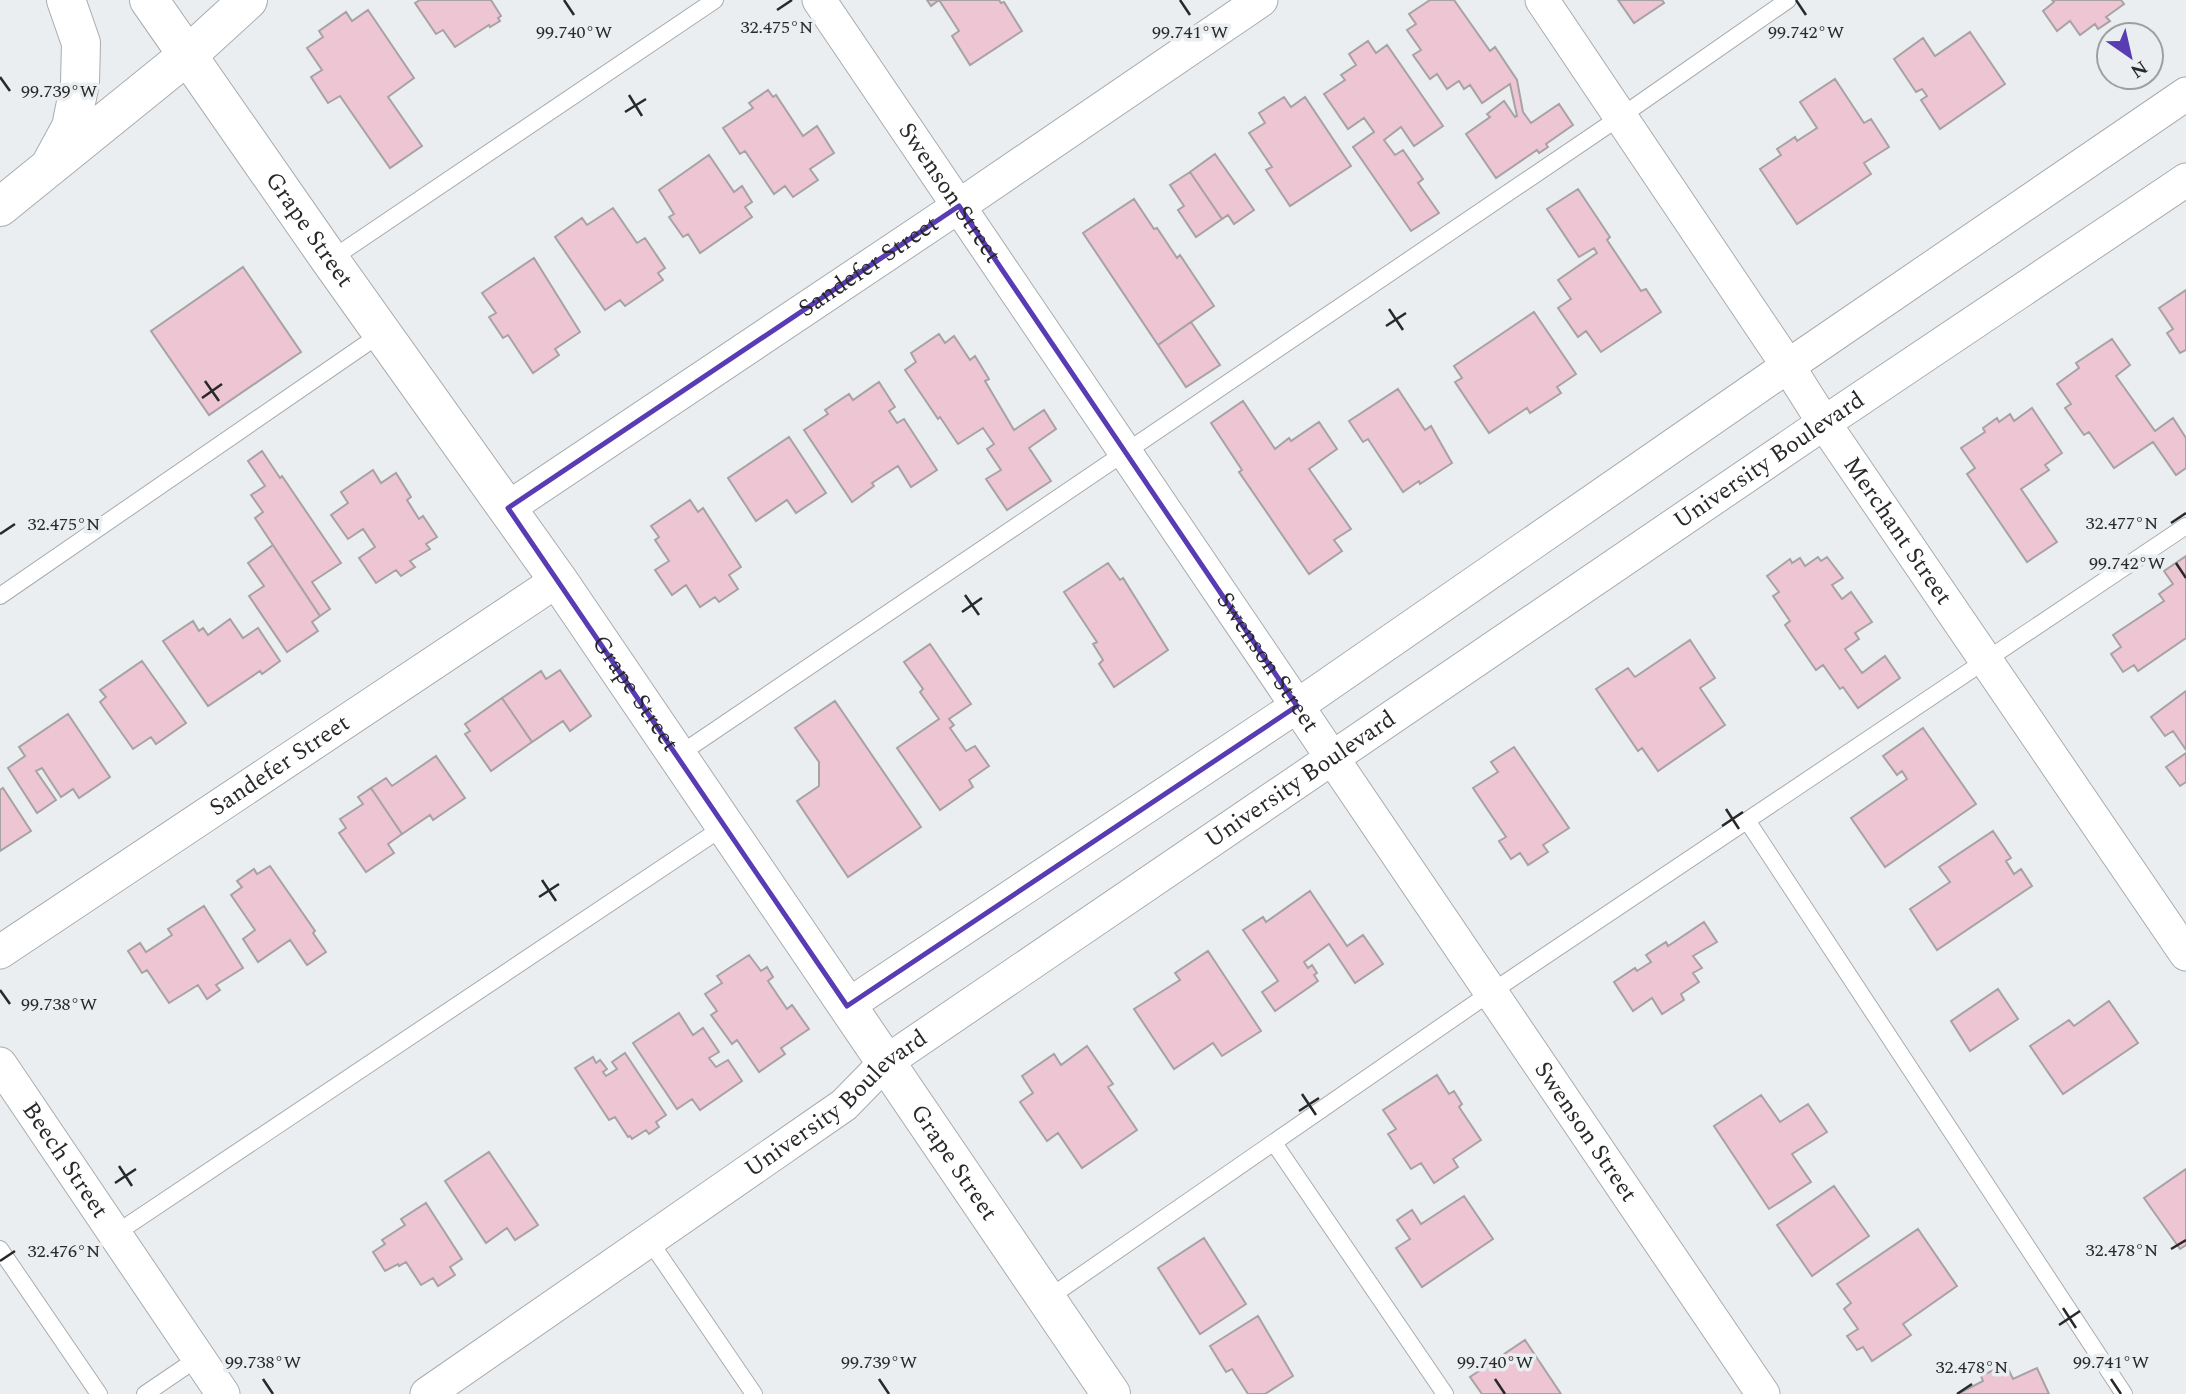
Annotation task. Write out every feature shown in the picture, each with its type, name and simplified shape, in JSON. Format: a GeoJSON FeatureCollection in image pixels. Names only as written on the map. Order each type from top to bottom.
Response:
{"type":"FeatureCollection","features":[{"type":"Feature","properties":{"kind":"street"},"geometry":{"type":"LineString","coordinates":[[48,169],[71,127],[80,83],[81,43],[66,0]]}},
{"type":"Feature","properties":{"kind":"street","name":"Grape Street"},"geometry":{"type":"LineString","coordinates":[[149,0],[558,580],[1111,1394]]}},
{"type":"Feature","properties":{"kind":"street"},"geometry":{"type":"LineString","coordinates":[[0,207],[189,54],[248,0]]}},
{"type":"Feature","properties":{"kind":"street","name":"Swenson Street"},"geometry":{"type":"LineString","coordinates":[[819,0],[1763,1394]]}},
{"type":"Feature","properties":{"kind":"street","name":"Sandefer Street"},"geometry":{"type":"LineString","coordinates":[[508,508],[1261,0]]}},
{"type":"Feature","properties":{"kind":"street","name":"Merchant Street"},"geometry":{"type":"LineString","coordinates":[[1542,0],[1824,423],[2186,954]]}},
{"type":"Feature","properties":{"kind":"street"},"geometry":{"type":"LineString","coordinates":[[847,1006],[1297,706],[2186,94]]}},
{"type":"Feature","properties":{"kind":"street","name":"University Boulevard"},"geometry":{"type":"LineString","coordinates":[[428,1394],[844,1105],[886,1062],[1824,423],[2186,180]]}},
{"type":"Feature","properties":{"kind":"street","name":"Sandefer Street"},"geometry":{"type":"LineString","coordinates":[[0,952],[558,580]]}},
{"type":"Feature","properties":{"kind":"street","name":"Beech Street"},"geometry":{"type":"LineString","coordinates":[[0,1064],[223,1394]]}},
{"type":"Feature","properties":{"kind":"lane"},"geometry":{"type":"LineString","coordinates":[[330,260],[715,0]]}},
{"type":"Feature","properties":{"kind":"lane"},"geometry":{"type":"LineString","coordinates":[[677,756],[1620,117],[1788,0]]}},
{"type":"Feature","properties":{"kind":"lane"},"geometry":{"type":"LineString","coordinates":[[0,596],[382,333]]}},
{"type":"Feature","properties":{"kind":"lane"},"geometry":{"type":"LineString","coordinates":[[1047,1299],[1490,993],[2186,526]]}},
{"type":"Feature","properties":{"kind":"lane"},"geometry":{"type":"LineString","coordinates":[[1748,822],[2124,1394]]}},
{"type":"Feature","properties":{"kind":"lane"},"geometry":{"type":"LineString","coordinates":[[115,1234],[725,826]]}},
{"type":"Feature","properties":{"kind":"lane"},"geometry":{"type":"LineString","coordinates":[[1274,1143],[1445,1394]]}},
{"type":"Feature","properties":{"kind":"lane"},"geometry":{"type":"LineString","coordinates":[[649,1240],[754,1394]]}},
{"type":"Feature","properties":{"kind":"lane"},"geometry":{"type":"LineString","coordinates":[[0,1250],[99,1394]]}},
{"type":"Feature","properties":{"kind":"lane"},"geometry":{"type":"LineString","coordinates":[[145,1394],[198,1357]]}},
{"type":"Feature","properties":{"kind":"highlighted area"},"geometry":{"type":"Polygon","coordinates":[[[959,206],[1297,706],[847,1006],[508,508],[959,206]]]}},
{"type":"Feature","properties":{"kind":"building"},"geometry":{"type":"Polygon","coordinates":[[[420,0],[491,0],[501,16],[498,18],[500,21],[455,47],[443,30],[436,34],[415,3],[420,0]]]}},
{"type":"Feature","properties":{"kind":"building"},"geometry":{"type":"Polygon","coordinates":[[[927,0],[939,0],[931,6],[927,0]]]}},
{"type":"Feature","properties":{"kind":"building"},"geometry":{"type":"Polygon","coordinates":[[[939,0],[999,0],[1004,2],[1022,31],[970,65],[952,36],[959,31],[939,0]]]}},
{"type":"Feature","properties":{"kind":"building"},"geometry":{"type":"Polygon","coordinates":[[[1430,0],[1454,0],[1490,51],[1495,47],[1517,80],[1523,112],[1531,123],[1559,104],[1573,125],[1546,144],[1548,147],[1539,153],[1537,150],[1496,178],[1466,134],[1490,117],[1487,114],[1504,101],[1515,117],[1517,116],[1510,84],[1482,103],[1470,85],[1464,89],[1459,81],[1447,89],[1437,74],[1430,79],[1413,55],[1421,50],[1407,30],[1416,24],[1409,14],[1430,0]]]}},
{"type":"Feature","properties":{"kind":"building"},"geometry":{"type":"Polygon","coordinates":[[[1618,0],[1662,0],[1664,3],[1634,23],[1618,0]]]}},
{"type":"Feature","properties":{"kind":"building"},"geometry":{"type":"Polygon","coordinates":[[[2052,0],[2121,0],[2124,4],[2106,17],[2110,21],[2095,21],[2095,24],[2080,35],[2070,21],[2057,31],[2043,11],[2054,2],[2052,0]]]}},
{"type":"Feature","properties":{"kind":"building"},"geometry":{"type":"Polygon","coordinates":[[[368,10],[414,78],[388,97],[422,146],[390,168],[340,96],[328,103],[311,77],[322,70],[307,48],[323,37],[319,31],[346,12],[352,21],[368,10]]]}},
{"type":"Feature","properties":{"kind":"building"},"geometry":{"type":"Polygon","coordinates":[[[1970,32],[2005,84],[1940,129],[1921,100],[1927,96],[1922,89],[1916,92],[1894,59],[1923,38],[1935,56],[1970,32]]]}},
{"type":"Feature","properties":{"kind":"building"},"geometry":{"type":"Polygon","coordinates":[[[1368,41],[1376,53],[1387,45],[1443,126],[1414,146],[1401,127],[1384,140],[1395,155],[1403,150],[1423,179],[1418,183],[1439,213],[1411,231],[1353,147],[1374,132],[1364,118],[1348,129],[1324,94],[1345,80],[1341,75],[1356,65],[1349,54],[1368,41]]]}},
{"type":"Feature","properties":{"kind":"building"},"geometry":{"type":"Polygon","coordinates":[[[1835,79],[1864,123],[1871,119],[1889,147],[1864,163],[1871,174],[1797,224],[1760,169],[1781,155],[1777,149],[1795,137],[1797,141],[1817,128],[1800,102],[1835,79]]]}},
{"type":"Feature","properties":{"kind":"building"},"geometry":{"type":"Polygon","coordinates":[[[768,90],[773,97],[776,95],[803,136],[817,126],[834,153],[810,169],[818,180],[793,197],[785,186],[774,194],[745,151],[740,154],[723,128],[753,108],[749,103],[768,90]]]}},
{"type":"Feature","properties":{"kind":"building"},"geometry":{"type":"Polygon","coordinates":[[[1284,97],[1291,107],[1305,97],[1351,166],[1290,206],[1266,170],[1272,167],[1249,133],[1265,123],[1259,113],[1284,97]]]}},
{"type":"Feature","properties":{"kind":"building"},"geometry":{"type":"Polygon","coordinates":[[[1215,154],[1254,210],[1234,224],[1228,215],[1222,219],[1190,172],[1215,154]]]}},
{"type":"Feature","properties":{"kind":"building"},"geometry":{"type":"Polygon","coordinates":[[[709,155],[734,192],[742,186],[752,202],[745,207],[752,217],[700,253],[688,234],[683,237],[669,217],[674,214],[659,190],[709,155]]]}},
{"type":"Feature","properties":{"kind":"building"},"geometry":{"type":"Polygon","coordinates":[[[1190,172],[1222,219],[1196,237],[1178,210],[1184,206],[1170,185],[1190,172]]]}},
{"type":"Feature","properties":{"kind":"building"},"geometry":{"type":"Polygon","coordinates":[[[1578,189],[1610,237],[1607,240],[1641,291],[1646,289],[1661,312],[1601,352],[1586,331],[1578,337],[1558,308],[1571,299],[1558,280],[1597,253],[1594,248],[1579,257],[1547,209],[1578,189]]]}},
{"type":"Feature","properties":{"kind":"building"},"geometry":{"type":"Polygon","coordinates":[[[1134,199],[1177,258],[1180,255],[1214,306],[1158,345],[1083,233],[1134,199]]]}},
{"type":"Feature","properties":{"kind":"building"},"geometry":{"type":"Polygon","coordinates":[[[613,208],[637,243],[645,238],[665,268],[658,273],[663,280],[625,306],[620,300],[605,310],[555,237],[582,218],[587,225],[613,208]]]}},
{"type":"Feature","properties":{"kind":"building"},"geometry":{"type":"Polygon","coordinates":[[[534,258],[580,332],[555,349],[559,355],[533,373],[508,335],[503,338],[489,317],[496,313],[482,293],[534,258]]]}},
{"type":"Feature","properties":{"kind":"building"},"geometry":{"type":"Polygon","coordinates":[[[243,267],[301,352],[209,415],[151,331],[243,267]]]}},
{"type":"Feature","properties":{"kind":"building"},"geometry":{"type":"Polygon","coordinates":[[[2186,290],[2186,350],[2180,353],[2167,333],[2173,329],[2159,308],[2186,290]]]}},
{"type":"Feature","properties":{"kind":"building"},"geometry":{"type":"Polygon","coordinates":[[[1534,312],[1576,374],[1557,387],[1561,393],[1530,413],[1527,408],[1489,433],[1455,382],[1462,378],[1454,366],[1534,312]]]}},
{"type":"Feature","properties":{"kind":"building"},"geometry":{"type":"Polygon","coordinates":[[[1191,322],[1220,365],[1186,387],[1158,345],[1191,322]]]}},
{"type":"Feature","properties":{"kind":"building"},"geometry":{"type":"Polygon","coordinates":[[[939,334],[945,343],[954,336],[970,360],[975,356],[989,379],[985,381],[1014,430],[1044,410],[1056,429],[1029,448],[1051,481],[1007,510],[986,479],[1001,470],[987,449],[994,444],[983,428],[958,444],[905,370],[916,362],[911,353],[939,334]]]}},
{"type":"Feature","properties":{"kind":"building"},"geometry":{"type":"Polygon","coordinates":[[[2112,339],[2130,365],[2116,376],[2155,431],[2173,418],[2186,438],[2186,468],[2176,475],[2153,442],[2114,468],[2089,432],[2084,435],[2065,408],[2071,404],[2057,384],[2079,368],[2076,363],[2112,339]]]}},
{"type":"Feature","properties":{"kind":"building"},"geometry":{"type":"Polygon","coordinates":[[[879,382],[895,407],[889,411],[897,423],[904,419],[937,470],[911,487],[898,466],[872,483],[874,486],[852,502],[804,430],[828,414],[825,410],[849,394],[853,400],[879,382]]]}},
{"type":"Feature","properties":{"kind":"building"},"geometry":{"type":"Polygon","coordinates":[[[1398,389],[1425,430],[1431,426],[1452,463],[1403,492],[1368,439],[1363,442],[1349,421],[1398,389]]]}},
{"type":"Feature","properties":{"kind":"building"},"geometry":{"type":"Polygon","coordinates":[[[1243,401],[1275,449],[1319,422],[1337,449],[1309,469],[1351,529],[1334,540],[1342,551],[1309,574],[1239,472],[1242,470],[1211,423],[1243,401]]]}},
{"type":"Feature","properties":{"kind":"building"},"geometry":{"type":"Polygon","coordinates":[[[2032,408],[2062,453],[2045,465],[2049,470],[2021,489],[2057,542],[2027,562],[1967,474],[1975,468],[1961,448],[1985,432],[1983,428],[1997,418],[1999,422],[2010,414],[2014,421],[2032,408]]]}},
{"type":"Feature","properties":{"kind":"building"},"geometry":{"type":"Polygon","coordinates":[[[789,437],[826,493],[796,513],[787,500],[756,521],[728,478],[789,437]]]}},
{"type":"Feature","properties":{"kind":"building"},"geometry":{"type":"Polygon","coordinates":[[[262,451],[341,563],[312,582],[330,609],[320,616],[255,518],[263,512],[251,495],[265,486],[248,461],[262,451]]]}},
{"type":"Feature","properties":{"kind":"building"},"geometry":{"type":"Polygon","coordinates":[[[373,470],[381,483],[396,473],[411,497],[407,500],[419,519],[423,516],[437,537],[426,544],[430,549],[410,561],[415,567],[401,576],[396,570],[376,583],[359,558],[375,547],[363,529],[348,539],[331,515],[348,503],[341,492],[373,470]]]}},
{"type":"Feature","properties":{"kind":"building"},"geometry":{"type":"Polygon","coordinates":[[[690,500],[698,512],[703,508],[741,567],[729,575],[738,589],[719,602],[715,597],[700,607],[686,585],[672,595],[655,570],[669,561],[655,540],[659,537],[651,526],[690,500]]]}},
{"type":"Feature","properties":{"kind":"building"},"geometry":{"type":"Polygon","coordinates":[[[273,545],[320,616],[312,622],[318,631],[287,652],[249,596],[264,586],[248,563],[273,545]]]}},
{"type":"Feature","properties":{"kind":"building"},"geometry":{"type":"Polygon","coordinates":[[[2186,556],[2186,638],[2138,671],[2134,665],[2123,672],[2111,654],[2121,647],[2113,635],[2164,601],[2159,594],[2173,584],[2164,571],[2186,556]]]}},
{"type":"Feature","properties":{"kind":"building"},"geometry":{"type":"Polygon","coordinates":[[[1818,557],[1821,561],[1827,557],[1843,578],[1832,585],[1842,599],[1851,592],[1872,622],[1855,633],[1859,639],[1845,649],[1862,673],[1885,656],[1900,678],[1858,708],[1823,665],[1816,670],[1785,625],[1790,621],[1773,596],[1779,592],[1767,576],[1790,559],[1792,563],[1800,558],[1805,566],[1818,557]]]}},
{"type":"Feature","properties":{"kind":"building"},"geometry":{"type":"Polygon","coordinates":[[[1108,563],[1120,580],[1123,578],[1168,650],[1114,687],[1099,664],[1103,660],[1093,644],[1097,642],[1064,592],[1108,563]]]}},
{"type":"Feature","properties":{"kind":"building"},"geometry":{"type":"Polygon","coordinates":[[[230,619],[243,638],[258,628],[280,661],[262,674],[260,671],[208,706],[163,641],[193,621],[199,631],[203,628],[208,635],[230,619]]]}},
{"type":"Feature","properties":{"kind":"building"},"geometry":{"type":"Polygon","coordinates":[[[1690,640],[1715,678],[1700,688],[1725,725],[1658,771],[1642,748],[1638,751],[1596,689],[1628,668],[1635,677],[1690,640]]]}},
{"type":"Feature","properties":{"kind":"building"},"geometry":{"type":"Polygon","coordinates":[[[930,644],[971,704],[949,719],[954,725],[950,728],[966,751],[975,746],[989,766],[969,780],[973,787],[940,810],[897,748],[939,719],[904,662],[930,644]]]}},
{"type":"Feature","properties":{"kind":"building"},"geometry":{"type":"Polygon","coordinates":[[[142,661],[186,723],[156,744],[151,737],[133,749],[100,702],[106,697],[100,690],[142,661]]]}},
{"type":"Feature","properties":{"kind":"building"},"geometry":{"type":"Polygon","coordinates":[[[560,670],[591,716],[570,731],[563,721],[532,742],[502,698],[541,671],[546,679],[560,670]]]}},
{"type":"Feature","properties":{"kind":"building"},"geometry":{"type":"Polygon","coordinates":[[[2186,691],[2186,750],[2173,731],[2165,736],[2151,717],[2186,691]]]}},
{"type":"Feature","properties":{"kind":"building"},"geometry":{"type":"Polygon","coordinates":[[[502,698],[532,742],[491,771],[465,734],[470,731],[465,724],[502,698]]]}},
{"type":"Feature","properties":{"kind":"building"},"geometry":{"type":"Polygon","coordinates":[[[835,701],[921,827],[848,877],[797,801],[819,786],[819,762],[795,728],[835,701]]]}},
{"type":"Feature","properties":{"kind":"building"},"geometry":{"type":"Polygon","coordinates":[[[68,714],[110,777],[79,798],[73,789],[61,797],[42,768],[36,771],[56,800],[37,813],[8,768],[25,756],[19,747],[68,714]]]}},
{"type":"Feature","properties":{"kind":"building"},"geometry":{"type":"Polygon","coordinates":[[[1923,728],[1976,804],[1885,867],[1851,818],[1907,779],[1902,771],[1897,775],[1883,756],[1923,728]]]}},
{"type":"Feature","properties":{"kind":"building"},"geometry":{"type":"Polygon","coordinates":[[[1514,747],[1569,828],[1543,845],[1548,852],[1528,865],[1520,853],[1511,859],[1499,841],[1506,837],[1473,788],[1498,772],[1491,762],[1514,747]]]}},
{"type":"Feature","properties":{"kind":"building"},"geometry":{"type":"Polygon","coordinates":[[[2186,753],[2186,782],[2180,786],[2166,767],[2186,753]]]}},
{"type":"Feature","properties":{"kind":"building"},"geometry":{"type":"Polygon","coordinates":[[[436,756],[465,798],[433,820],[430,815],[402,834],[371,788],[386,778],[392,786],[436,756]]]}},
{"type":"Feature","properties":{"kind":"building"},"geometry":{"type":"Polygon","coordinates":[[[3,788],[31,831],[0,851],[0,790],[3,788]]]}},
{"type":"Feature","properties":{"kind":"building"},"geometry":{"type":"Polygon","coordinates":[[[371,788],[402,834],[388,844],[394,853],[366,872],[339,833],[346,828],[340,819],[363,804],[358,797],[371,788]]]}},
{"type":"Feature","properties":{"kind":"building"},"geometry":{"type":"Polygon","coordinates":[[[1993,831],[2011,858],[2006,861],[2014,874],[2021,869],[2032,886],[1937,950],[1910,909],[1950,882],[1939,867],[1993,831]]]}},
{"type":"Feature","properties":{"kind":"building"},"geometry":{"type":"Polygon","coordinates":[[[270,866],[315,931],[313,933],[326,952],[307,965],[290,940],[258,962],[243,939],[255,930],[231,895],[242,887],[237,881],[254,869],[257,874],[270,866]]]}},
{"type":"Feature","properties":{"kind":"building"},"geometry":{"type":"Polygon","coordinates":[[[1310,891],[1347,946],[1363,935],[1383,964],[1355,983],[1329,944],[1304,962],[1308,968],[1312,965],[1318,981],[1275,1011],[1262,992],[1278,981],[1243,930],[1263,917],[1266,922],[1310,891]]]}},
{"type":"Feature","properties":{"kind":"building"},"geometry":{"type":"Polygon","coordinates":[[[204,906],[243,968],[216,985],[220,990],[207,999],[198,985],[169,1003],[147,970],[142,973],[128,951],[140,943],[146,952],[172,935],[168,929],[204,906]]]}},
{"type":"Feature","properties":{"kind":"building"},"geometry":{"type":"Polygon","coordinates":[[[1704,922],[1717,942],[1693,956],[1702,968],[1693,973],[1699,982],[1681,994],[1684,1000],[1662,1014],[1652,998],[1633,1011],[1614,982],[1635,968],[1637,971],[1651,962],[1646,955],[1666,942],[1668,946],[1704,922]]]}},
{"type":"Feature","properties":{"kind":"building"},"geometry":{"type":"Polygon","coordinates":[[[1208,951],[1261,1031],[1222,1056],[1213,1043],[1174,1069],[1134,1009],[1180,980],[1175,973],[1208,951]]]}},
{"type":"Feature","properties":{"kind":"building"},"geometry":{"type":"Polygon","coordinates":[[[749,955],[761,971],[767,967],[773,977],[768,981],[787,1009],[792,1005],[809,1029],[781,1048],[785,1054],[759,1072],[737,1040],[732,1044],[711,1015],[717,1011],[705,994],[722,983],[717,976],[749,955]]]}},
{"type":"Feature","properties":{"kind":"building"},"geometry":{"type":"Polygon","coordinates":[[[1998,989],[2018,1019],[1970,1051],[1951,1021],[1998,989]]]}},
{"type":"Feature","properties":{"kind":"building"},"geometry":{"type":"Polygon","coordinates":[[[2109,1001],[2138,1043],[2063,1094],[2030,1046],[2069,1020],[2074,1026],[2109,1001]]]}},
{"type":"Feature","properties":{"kind":"building"},"geometry":{"type":"Polygon","coordinates":[[[679,1013],[693,1035],[703,1028],[719,1052],[709,1058],[716,1067],[728,1060],[742,1081],[700,1110],[692,1099],[677,1109],[633,1043],[679,1013]]]}},
{"type":"Feature","properties":{"kind":"building"},"geometry":{"type":"Polygon","coordinates":[[[1087,1046],[1113,1084],[1108,1087],[1137,1130],[1082,1168],[1058,1133],[1047,1141],[1020,1102],[1033,1093],[1022,1076],[1054,1054],[1061,1065],[1087,1046]]]}},
{"type":"Feature","properties":{"kind":"building"},"geometry":{"type":"Polygon","coordinates":[[[625,1053],[666,1115],[656,1122],[659,1127],[649,1134],[646,1130],[632,1139],[615,1117],[609,1120],[575,1068],[593,1057],[596,1063],[600,1060],[607,1069],[603,1072],[606,1076],[617,1069],[612,1062],[625,1053]]]}},
{"type":"Feature","properties":{"kind":"building"},"geometry":{"type":"Polygon","coordinates":[[[1437,1075],[1449,1094],[1454,1091],[1462,1104],[1459,1107],[1481,1140],[1453,1159],[1458,1167],[1434,1183],[1421,1163],[1411,1169],[1388,1134],[1396,1129],[1383,1110],[1437,1075]]]}},
{"type":"Feature","properties":{"kind":"building"},"geometry":{"type":"Polygon","coordinates":[[[1761,1095],[1780,1122],[1808,1104],[1827,1132],[1792,1154],[1811,1182],[1769,1209],[1714,1126],[1761,1095]]]}},
{"type":"Feature","properties":{"kind":"building"},"geometry":{"type":"Polygon","coordinates":[[[489,1152],[538,1225],[515,1240],[507,1228],[486,1243],[445,1181],[489,1152]]]}},
{"type":"Feature","properties":{"kind":"building"},"geometry":{"type":"Polygon","coordinates":[[[2186,1169],[2186,1245],[2180,1249],[2144,1198],[2186,1169]]]}},
{"type":"Feature","properties":{"kind":"building"},"geometry":{"type":"Polygon","coordinates":[[[1834,1186],[1869,1236],[1812,1276],[1777,1225],[1834,1186]]]}},
{"type":"Feature","properties":{"kind":"building"},"geometry":{"type":"Polygon","coordinates":[[[1464,1196],[1493,1239],[1422,1287],[1396,1248],[1410,1239],[1397,1220],[1412,1210],[1421,1224],[1464,1196]]]}},
{"type":"Feature","properties":{"kind":"building"},"geometry":{"type":"Polygon","coordinates":[[[426,1203],[462,1259],[450,1267],[455,1275],[438,1286],[433,1278],[421,1285],[406,1262],[385,1271],[373,1252],[385,1244],[382,1240],[405,1225],[401,1219],[426,1203]]]}},
{"type":"Feature","properties":{"kind":"building"},"geometry":{"type":"Polygon","coordinates":[[[1918,1229],[1957,1286],[1903,1324],[1911,1335],[1872,1361],[1863,1347],[1857,1350],[1847,1336],[1858,1329],[1844,1309],[1851,1303],[1837,1284],[1918,1229]]]}},
{"type":"Feature","properties":{"kind":"building"},"geometry":{"type":"Polygon","coordinates":[[[1204,1238],[1246,1304],[1200,1334],[1158,1268],[1204,1238]]]}},
{"type":"Feature","properties":{"kind":"building"},"geometry":{"type":"Polygon","coordinates":[[[1258,1316],[1293,1376],[1265,1394],[1248,1394],[1232,1369],[1226,1372],[1210,1346],[1258,1316]]]}},
{"type":"Feature","properties":{"kind":"building"},"geometry":{"type":"Polygon","coordinates":[[[1525,1340],[1561,1394],[1482,1394],[1470,1377],[1525,1340]]]}},
{"type":"Feature","properties":{"kind":"building"},"geometry":{"type":"Polygon","coordinates":[[[2006,1364],[2013,1379],[2037,1368],[2049,1394],[1958,1394],[1983,1381],[1981,1376],[2006,1364]]]}}]}
